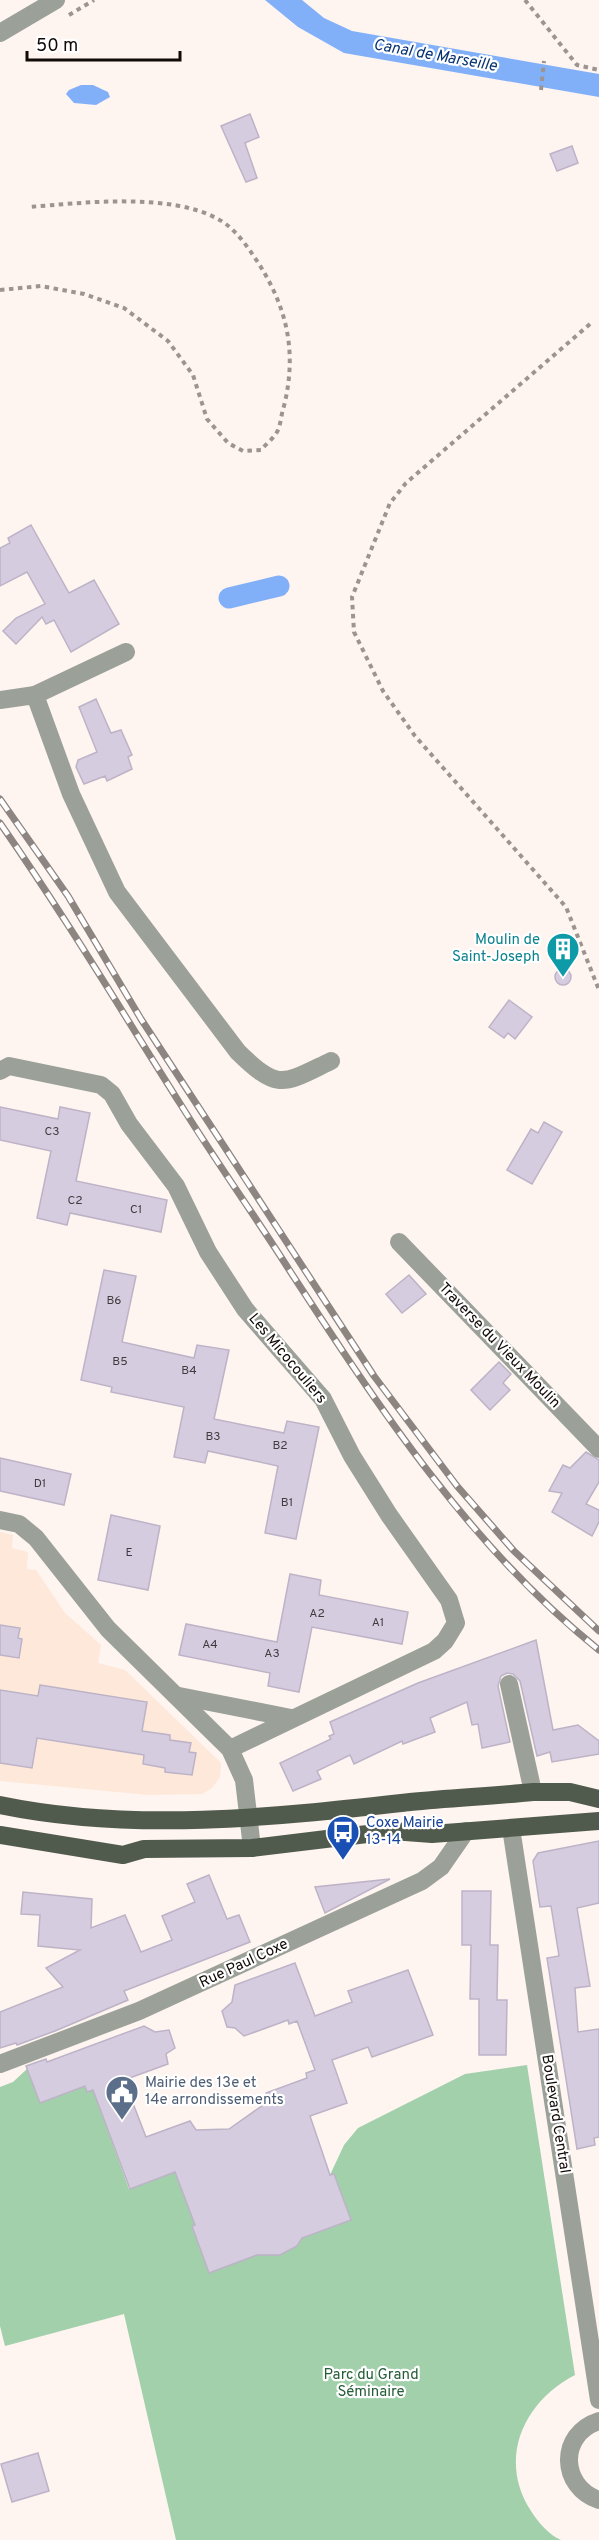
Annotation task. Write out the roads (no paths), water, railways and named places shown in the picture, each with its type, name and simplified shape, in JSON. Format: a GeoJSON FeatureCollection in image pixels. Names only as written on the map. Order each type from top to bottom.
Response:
{"type":"FeatureCollection","features":[{"type":"Feature","properties":{"kind":"main road"},"geometry":{"type":"LineString","coordinates":[[0,1805],[110,1819],[249,1819],[533,1792],[570,1792],[599,1799]]}},
{"type":"Feature","properties":{"kind":"main road"},"geometry":{"type":"LineString","coordinates":[[0,1835],[123,1855],[144,1849],[252,1848],[392,1831],[432,1834],[599,1821]]}},
{"type":"Feature","properties":{"kind":"street"},"geometry":{"type":"LineString","coordinates":[[0,33],[56,0]]}},
{"type":"Feature","properties":{"kind":"street"},"geometry":{"type":"LineString","coordinates":[[0,700],[35,695],[126,652]]}},
{"type":"Feature","properties":{"kind":"street"},"geometry":{"type":"LineString","coordinates":[[35,695],[71,795],[117,892],[220,1030],[262,1075],[279,1082],[294,1078],[331,1061]]}},
{"type":"Feature","properties":{"kind":"street","name":"Les Micocouliers"},"geometry":{"type":"LineString","coordinates":[[0,1071],[9,1066],[101,1085],[112,1094],[129,1124],[176,1186],[208,1252],[245,1309],[323,1399],[352,1456],[389,1515],[449,1600],[456,1623],[445,1641],[434,1651],[230,1749]]}},
{"type":"Feature","properties":{"kind":"street","name":"Traverse du Vieux Moulin"},"geometry":{"type":"LineString","coordinates":[[399,1242],[599,1449]]}},
{"type":"Feature","properties":{"kind":"street"},"geometry":{"type":"LineString","coordinates":[[0,1520],[19,1524],[36,1538],[108,1629],[179,1696],[230,1749],[244,1780],[252,1848]]}},
{"type":"Feature","properties":{"kind":"street"},"geometry":{"type":"LineString","coordinates":[[509,1684],[533,1792]]}},
{"type":"Feature","properties":{"kind":"street"},"geometry":{"type":"LineString","coordinates":[[179,1696],[291,1718]]}},
{"type":"Feature","properties":{"kind":"street","name":"Boulevard Central"},"geometry":{"type":"LineString","coordinates":[[511,1828],[599,2400]]}},
{"type":"Feature","properties":{"kind":"street","name":"Rue Paul Coxe"},"geometry":{"type":"LineString","coordinates":[[0,2064],[139,2011],[422,1881],[441,1867],[466,1831]]}},
{"type":"Feature","properties":{"kind":"street"},"geometry":{"type":"LineString","coordinates":[[599,2421],[576,2436],[568,2458],[571,2476],[576,2485],[591,2497],[599,2500]]}},
{"type":"Feature","properties":{"kind":"water","name":"Canal de Marseille"},"geometry":{"type":"Polygon","coordinates":[[[265,0],[302,0],[324,18],[352,31],[599,74],[599,97],[344,53],[298,27],[265,0]]]}},
{"type":"Feature","properties":{"kind":"water"},"geometry":{"type":"Polygon","coordinates":[[[81,85],[93,85],[108,92],[110,97],[96,105],[74,103],[66,94],[69,90],[81,85]]]}},
{"type":"Feature","properties":{"kind":"waterway"},"geometry":{"type":"LineString","coordinates":[[229,598],[279,586]]}},
{"type":"Feature","properties":{"kind":"railway"},"geometry":{"type":"LineString","coordinates":[[0,799],[68,896],[141,1019],[374,1376],[457,1486],[514,1551],[599,1631]]}},
{"type":"Feature","properties":{"kind":"railway"},"geometry":{"type":"LineString","coordinates":[[0,823],[70,928],[207,1146],[356,1371],[428,1472],[508,1566],[599,1650]]}},
{"type":"Feature","properties":{"kind":"place","name":"Moulin de Saint-Joseph"},"geometry":{"type":"Point","coordinates":[563,978]}},
{"type":"Feature","properties":{"kind":"place","name":"Coxe Mairie 13-14"},"geometry":{"type":"Point","coordinates":[343,1861]}},
{"type":"Feature","properties":{"kind":"place","name":"Mairie des 13e et 14e arrondissements"},"geometry":{"type":"Point","coordinates":[122,2121]}},
{"type":"Feature","properties":{"kind":"park label","name":"Parc du Grand Séminaire"},"geometry":{"type":"Point","coordinates":[371,2384]}}]}
